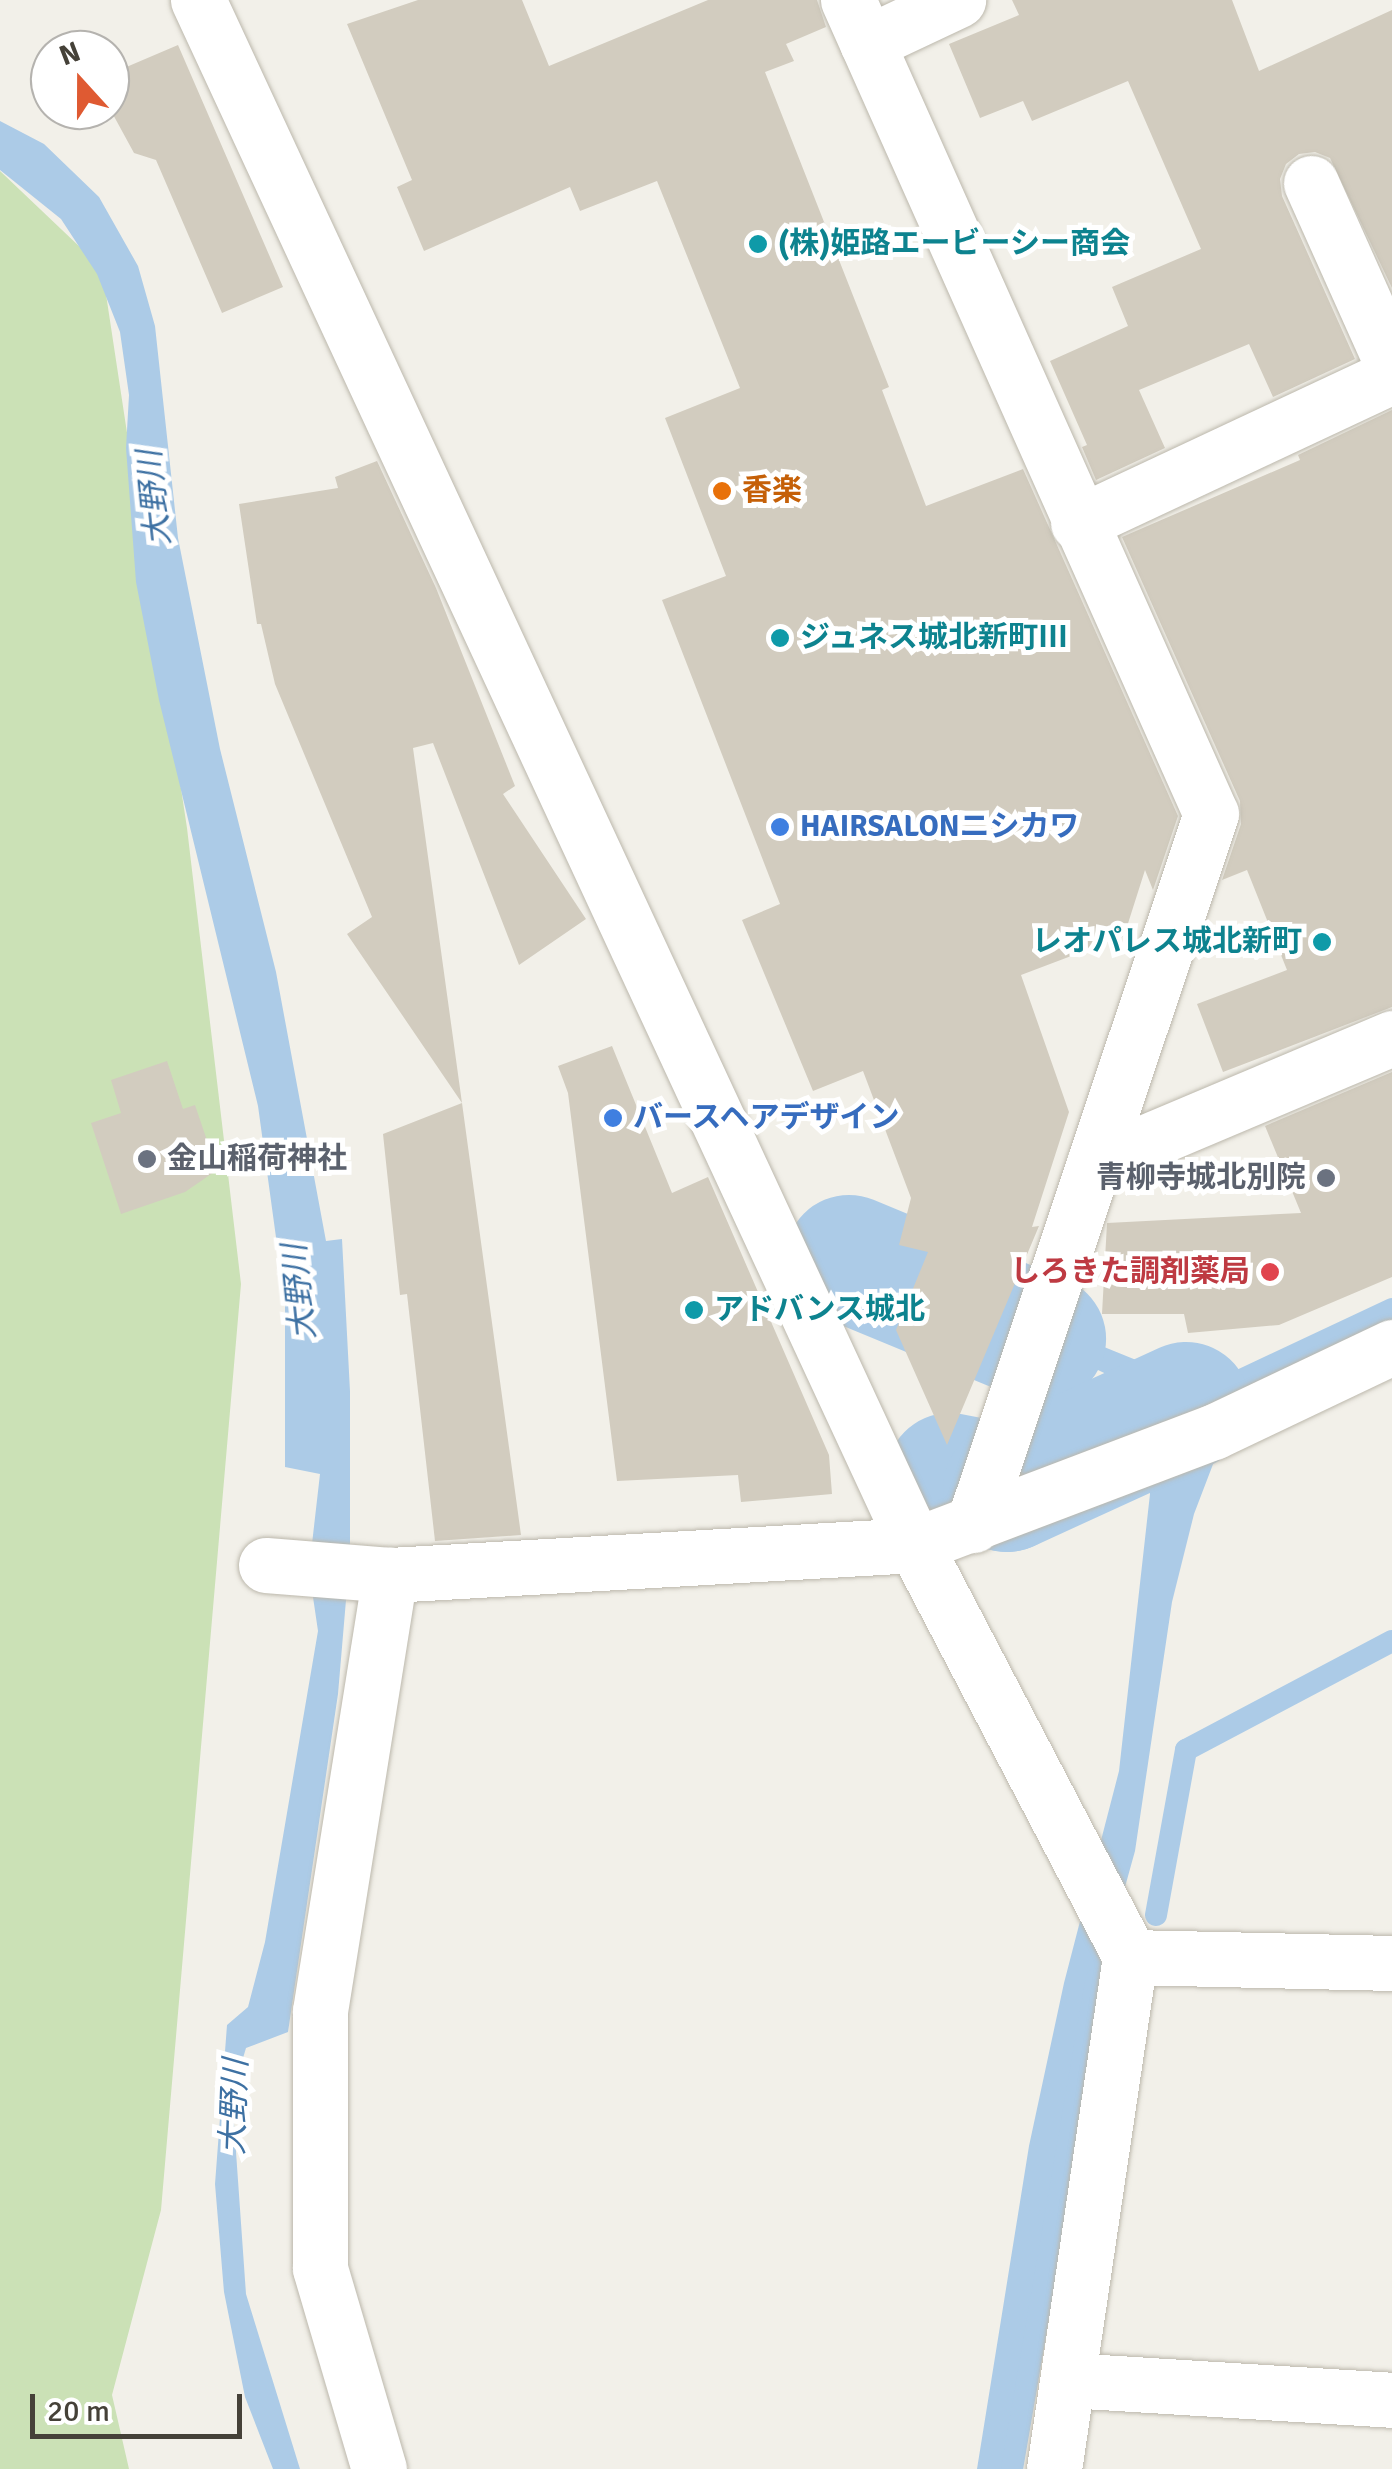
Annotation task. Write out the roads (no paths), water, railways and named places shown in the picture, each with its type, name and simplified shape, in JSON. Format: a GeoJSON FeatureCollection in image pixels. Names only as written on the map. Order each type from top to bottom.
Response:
{"type":"FeatureCollection","features":[{"type":"Feature","properties":{"kind":"street"},"geometry":{"type":"LineString","coordinates":[[198,0],[916,1545],[1077,1863],[1130,1957],[1054,2469]]}},
{"type":"Feature","properties":{"kind":"street"},"geometry":{"type":"LineString","coordinates":[[958,0],[857,21],[1211,814],[974,1525]]}},
{"type":"Feature","properties":{"kind":"street"},"geometry":{"type":"LineString","coordinates":[[1311,183],[1392,364]]}},
{"type":"Feature","properties":{"kind":"street"},"geometry":{"type":"LineString","coordinates":[[1078,523],[1392,376]]}},
{"type":"Feature","properties":{"kind":"street"},"geometry":{"type":"LineString","coordinates":[[1094,1164],[1392,1038]]}},
{"type":"Feature","properties":{"kind":"street"},"geometry":{"type":"LineString","coordinates":[[266,1566],[390,1574],[916,1545],[1213,1432],[1392,1348]]}},
{"type":"Feature","properties":{"kind":"street"},"geometry":{"type":"LineString","coordinates":[[379,2469],[320,2268],[320,2011],[390,1574]]}},
{"type":"Feature","properties":{"kind":"street"},"geometry":{"type":"LineString","coordinates":[[1130,1957],[1392,1963]]}},
{"type":"Feature","properties":{"kind":"street"},"geometry":{"type":"LineString","coordinates":[[1068,2380],[1392,2400]]}},
{"type":"Feature","properties":{"kind":"water","name":"大野川"},"geometry":{"type":"Polygon","coordinates":[[[0,121],[44,144],[99,197],[138,266],[155,326],[178,538],[220,749],[276,972],[326,1241],[342,1239],[350,1391],[350,1553],[338,1694],[288,2032],[246,2048],[232,2095],[246,2294],[300,2469],[273,2469],[245,2397],[224,2292],[215,2184],[227,2025],[248,2007],[265,1942],[318,1631],[309,1570],[320,1474],[285,1467],[285,1303],[258,1106],[159,700],[136,582],[126,448],[129,395],[120,332],[97,274],[61,219],[0,170],[0,121]]]}},
{"type":"Feature","properties":{"kind":"water"},"geometry":{"type":"Polygon","coordinates":[[[880,1256],[1146,1364],[1165,1402],[1200,1386],[1215,1459],[1194,1514],[1172,1602],[1135,1851],[1078,2056],[1007,2469],[977,2469],[1029,2146],[1064,1983],[1119,1771],[1150,1494],[1141,1416],[1123,1382],[1050,1347],[881,1282],[880,1256]]]}},
{"type":"Feature","properties":{"kind":"waterway"},"geometry":{"type":"LineString","coordinates":[[849,1259],[1042,1339]]}},
{"type":"Feature","properties":{"kind":"waterway"},"geometry":{"type":"LineString","coordinates":[[1185,1414],[1186,1406],[1392,1309]]}},
{"type":"Feature","properties":{"kind":"waterway"},"geometry":{"type":"LineString","coordinates":[[950,1477],[1007,1488],[1186,1406]]}},
{"type":"Feature","properties":{"kind":"waterway"},"geometry":{"type":"LineString","coordinates":[[1156,1915],[1186,1750],[1392,1641]]}},
{"type":"Feature","properties":{"kind":"waterway"},"geometry":{"type":"LineString","coordinates":[[1012,2469],[1097,1979]]}},
{"type":"Feature","properties":{"kind":"place","name":"(株)姫路エービーシー商会"},"geometry":{"type":"Point","coordinates":[758,244]}},
{"type":"Feature","properties":{"kind":"place","name":"香楽"},"geometry":{"type":"Point","coordinates":[722,491]}},
{"type":"Feature","properties":{"kind":"place","name":"ジュネス城北新町Ⅲ"},"geometry":{"type":"Point","coordinates":[780,638]}},
{"type":"Feature","properties":{"kind":"place","name":"HAIRSALONニシカワ"},"geometry":{"type":"Point","coordinates":[780,827]}},
{"type":"Feature","properties":{"kind":"place","name":"レオパレス城北新町"},"geometry":{"type":"Point","coordinates":[1322,942]}},
{"type":"Feature","properties":{"kind":"place","name":"バースヘアデザイン"},"geometry":{"type":"Point","coordinates":[613,1118]}},
{"type":"Feature","properties":{"kind":"place","name":"金山稲荷神社"},"geometry":{"type":"Point","coordinates":[147,1159]}},
{"type":"Feature","properties":{"kind":"place","name":"青柳寺城北別院"},"geometry":{"type":"Point","coordinates":[1326,1178]}},
{"type":"Feature","properties":{"kind":"place","name":"しろきた調剤薬局"},"geometry":{"type":"Point","coordinates":[1270,1272]}},
{"type":"Feature","properties":{"kind":"place","name":"アドバンス城北"},"geometry":{"type":"Point","coordinates":[694,1310]}}]}
